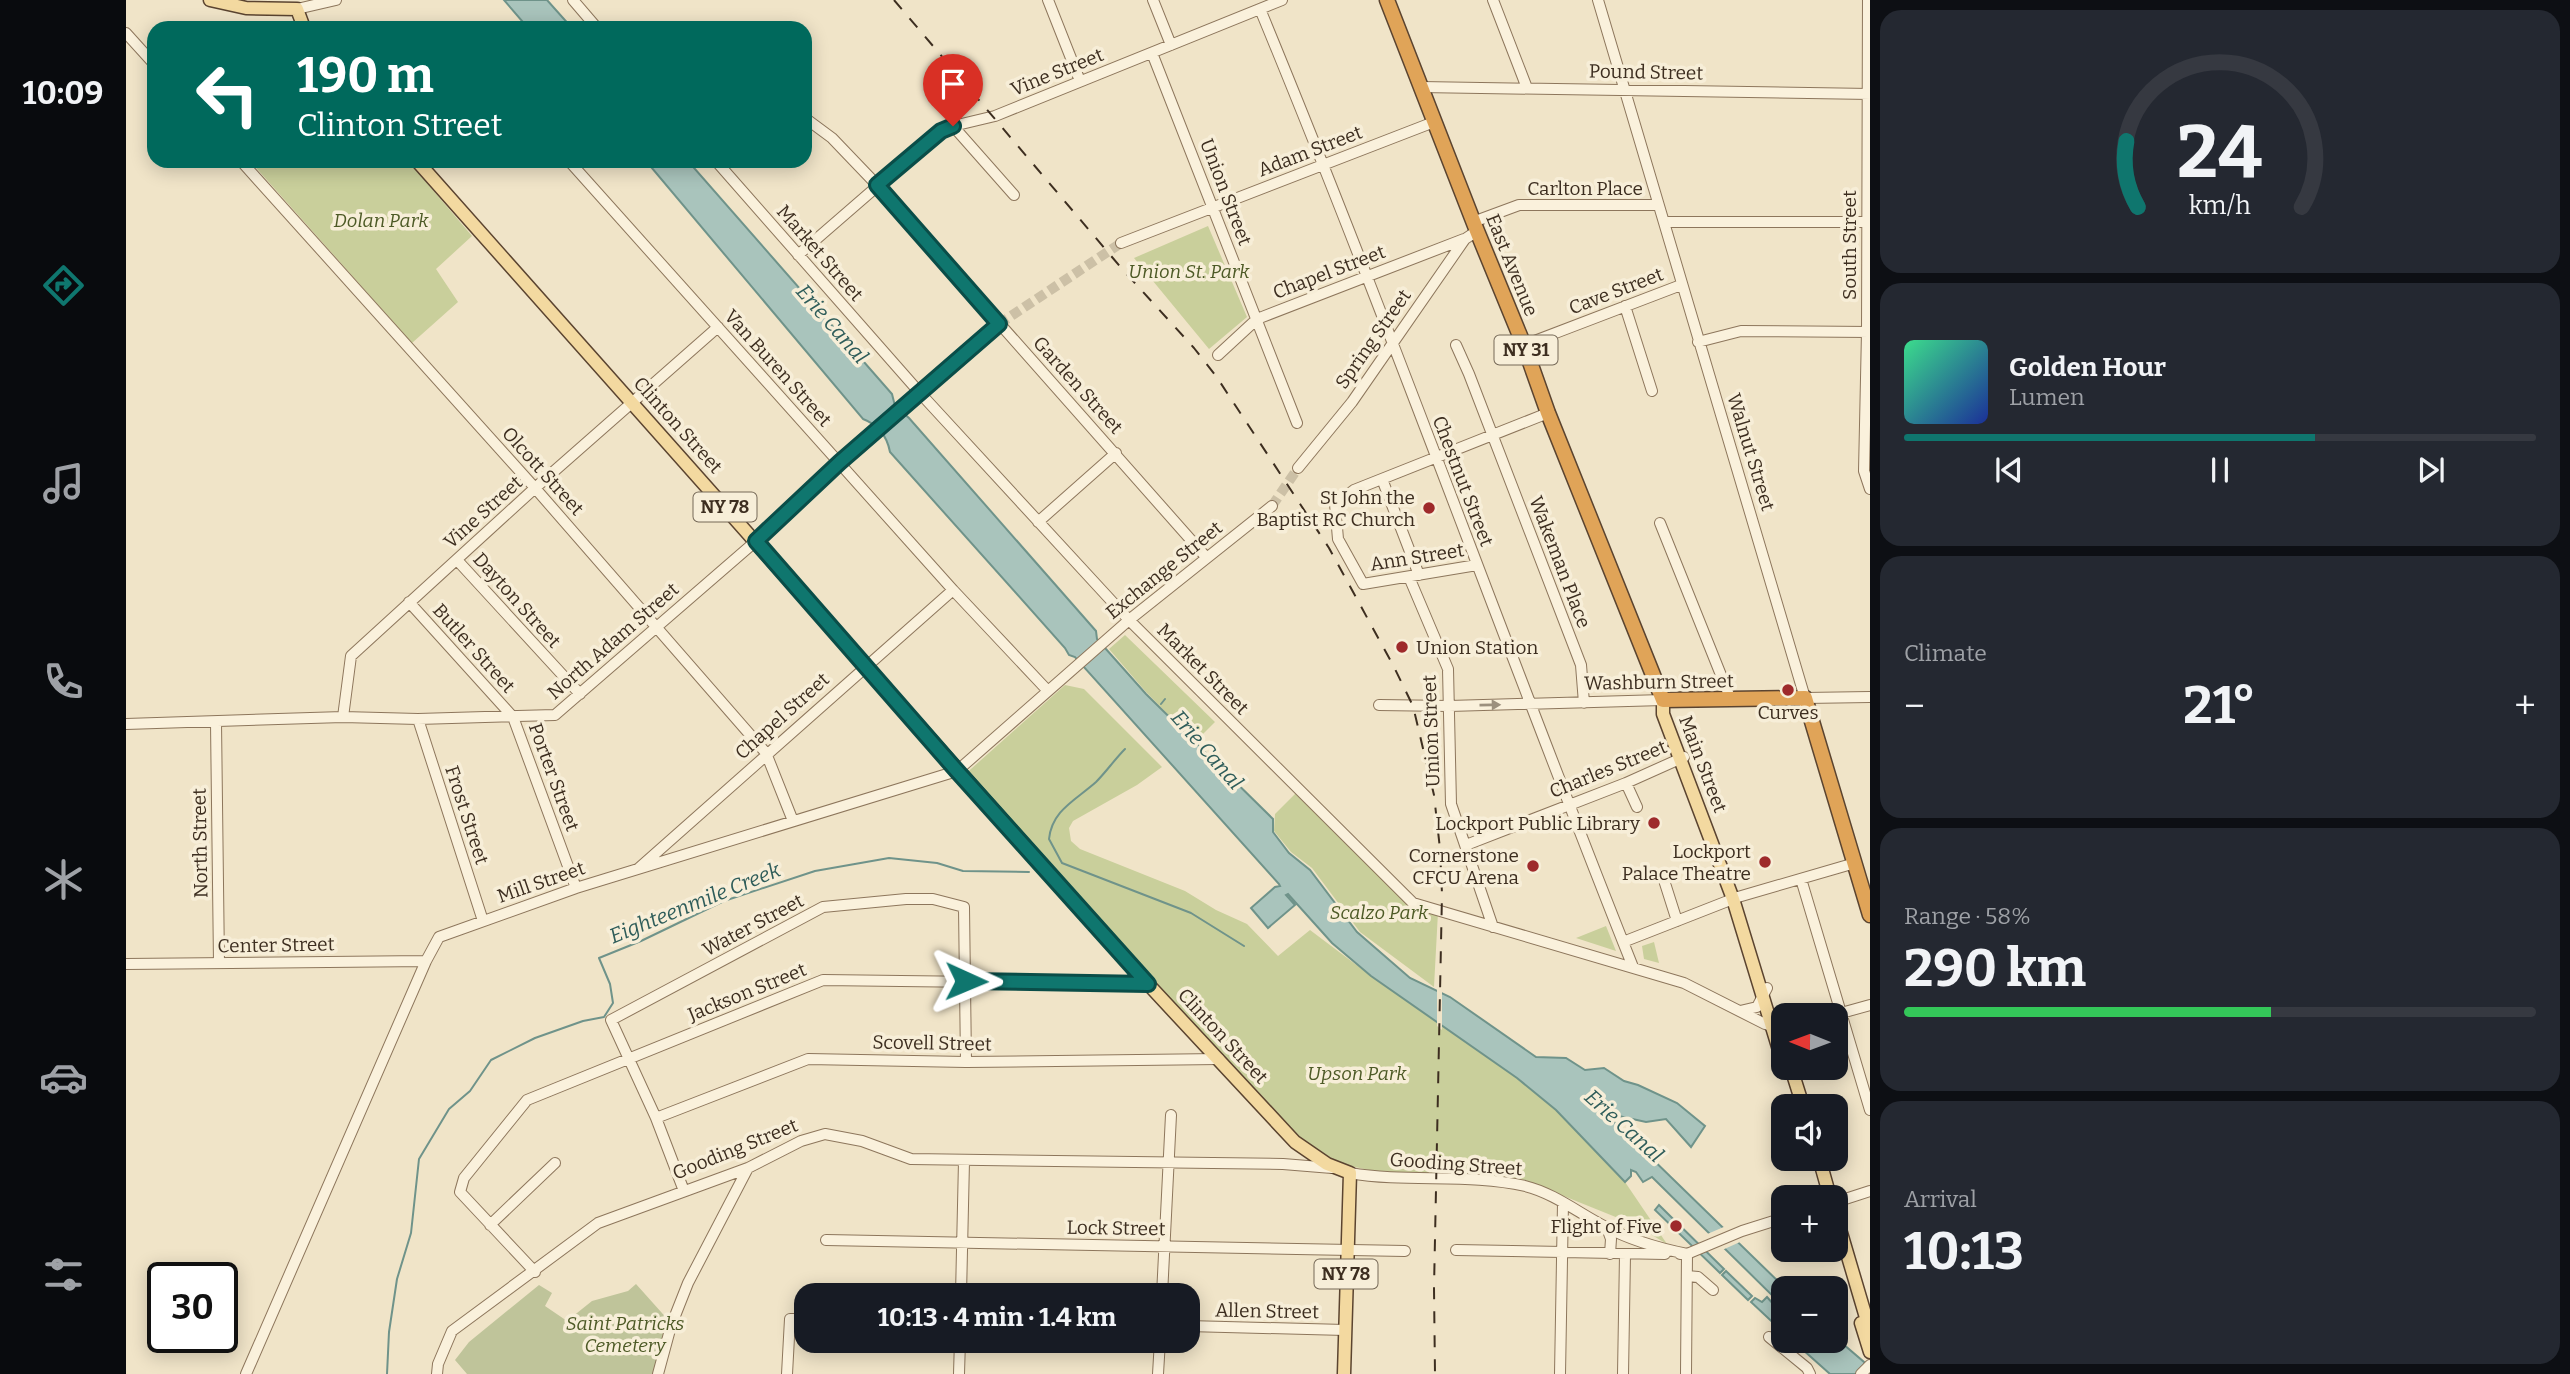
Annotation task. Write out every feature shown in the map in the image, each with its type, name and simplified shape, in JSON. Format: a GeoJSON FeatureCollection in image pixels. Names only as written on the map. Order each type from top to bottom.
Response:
{"type":"FeatureCollection","features":[{"type":"Feature","properties":{"kind":"highway","name":"East Avenue"},"geometry":{"type":"LineString","coordinates":[[1387,0],[1472,231],[1524,345],[1548,413],[1663,700]]}},
{"type":"Feature","properties":{"kind":"highway","name":"Washburn Street"},"geometry":{"type":"LineString","coordinates":[[1663,700],[1805,698]]}},
{"type":"Feature","properties":{"kind":"highway","name":"Walnut Street"},"geometry":{"type":"LineString","coordinates":[[1805,698],[1870,915]]}},
{"type":"Feature","properties":{"kind":"main road"},"geometry":{"type":"LineString","coordinates":[[210,0],[246,8],[297,9],[301,21]]}},
{"type":"Feature","properties":{"kind":"main road","name":"Clinton Street"},"geometry":{"type":"LineString","coordinates":[[422,168],[1148,984],[1305,1151]]}},
{"type":"Feature","properties":{"kind":"main road","name":"Main Street"},"geometry":{"type":"LineString","coordinates":[[1663,700],[1736,898],[1771,1008]]}},
{"type":"Feature","properties":{"kind":"main road","name":"Gooding Street"},"geometry":{"type":"LineString","coordinates":[[1305,1151],[1336,1169],[1350,1173]]}},
{"type":"Feature","properties":{"kind":"main road","name":"NY 78"},"geometry":{"type":"LineString","coordinates":[[1344,1374],[1350,1173]]}},
{"type":"Feature","properties":{"kind":"main road"},"geometry":{"type":"LineString","coordinates":[[1848,1257],[1870,1331]]}},
{"type":"Feature","properties":{"kind":"main road"},"geometry":{"type":"LineString","coordinates":[[1842,1262],[1870,1352]]}},
{"type":"Feature","properties":{"kind":"street"},"geometry":{"type":"LineString","coordinates":[[297,9],[336,0]]}},
{"type":"Feature","properties":{"kind":"street"},"geometry":{"type":"LineString","coordinates":[[573,0],[591,21]]}},
{"type":"Feature","properties":{"kind":"street"},"geometry":{"type":"LineString","coordinates":[[1048,0],[1080,81]]}},
{"type":"Feature","properties":{"kind":"street"},"geometry":{"type":"LineString","coordinates":[[1153,0],[1171,45]]}},
{"type":"Feature","properties":{"kind":"street","name":"Vine Street"},"geometry":{"type":"LineString","coordinates":[[798,255],[941,131],[995,116],[1282,0]]}},
{"type":"Feature","properties":{"kind":"street"},"geometry":{"type":"LineString","coordinates":[[1493,0],[1527,88]]}},
{"type":"Feature","properties":{"kind":"street","name":"Walnut Street"},"geometry":{"type":"LineString","coordinates":[[1598,0],[1805,698]]}},
{"type":"Feature","properties":{"kind":"street","name":"South Street"},"geometry":{"type":"LineString","coordinates":[[1868,0],[1866,222],[1869,332],[1864,471],[1870,489]]}},
{"type":"Feature","properties":{"kind":"street","name":"Chestnut Street"},"geometry":{"type":"LineString","coordinates":[[1260,9],[1325,164],[1392,345],[1633,967]]}},
{"type":"Feature","properties":{"kind":"street"},"geometry":{"type":"LineString","coordinates":[[126,33],[147,56]]}},
{"type":"Feature","properties":{"kind":"street","name":"Union Street"},"geometry":{"type":"LineString","coordinates":[[1152,53],[1297,423]]}},
{"type":"Feature","properties":{"kind":"street","name":"Pound Street"},"geometry":{"type":"LineString","coordinates":[[1421,87],[1869,94]]}},
{"type":"Feature","properties":{"kind":"street","name":"Adam Street"},"geometry":{"type":"LineString","coordinates":[[1121,243],[1434,122]]}},
{"type":"Feature","properties":{"kind":"street","name":"Garden Street"},"geometry":{"type":"LineString","coordinates":[[812,123],[832,138],[877,185],[1206,557]]}},
{"type":"Feature","properties":{"kind":"street"},"geometry":{"type":"LineString","coordinates":[[953,126],[1014,195]]}},
{"type":"Feature","properties":{"kind":"street","name":"Olcott Street"},"geometry":{"type":"LineString","coordinates":[[247,168],[536,488],[766,752],[793,821]]}},
{"type":"Feature","properties":{"kind":"street","name":"Van Buren Street"},"geometry":{"type":"LineString","coordinates":[[575,168],[953,590],[1048,691]]}},
{"type":"Feature","properties":{"kind":"street","name":"Market Street"},"geometry":{"type":"LineString","coordinates":[[722,168],[920,393],[1129,620],[1413,903],[1684,983],[1771,1027]]}},
{"type":"Feature","properties":{"kind":"street","name":"Carlton Place"},"geometry":{"type":"LineString","coordinates":[[1472,231],[1519,205],[1657,205]]}},
{"type":"Feature","properties":{"kind":"street"},"geometry":{"type":"LineString","coordinates":[[1664,222],[1866,222]]}},
{"type":"Feature","properties":{"kind":"street","name":"Chapel Street"},"geometry":{"type":"LineString","coordinates":[[1218,355],[1257,319],[1472,231]]}},
{"type":"Feature","properties":{"kind":"street","name":"Spring Street"},"geometry":{"type":"LineString","coordinates":[[1298,468],[1352,402],[1472,231]]}},
{"type":"Feature","properties":{"kind":"street","name":"Cave Street"},"geometry":{"type":"LineString","coordinates":[[1524,345],[1681,285]]}},
{"type":"Feature","properties":{"kind":"street"},"geometry":{"type":"LineString","coordinates":[[1625,306],[1651,391]]}},
{"type":"Feature","properties":{"kind":"street"},"geometry":{"type":"LineString","coordinates":[[920,393],[999,324]]}},
{"type":"Feature","properties":{"kind":"street","name":"Vine Street"},"geometry":{"type":"LineString","coordinates":[[343,717],[351,656],[718,327]]}},
{"type":"Feature","properties":{"kind":"street"},"geometry":{"type":"LineString","coordinates":[[1698,342],[1741,331],[1869,332]]}},
{"type":"Feature","properties":{"kind":"street","name":"Wakeman Place"},"geometry":{"type":"LineString","coordinates":[[1456,345],[1581,665],[1584,703]]}},
{"type":"Feature","properties":{"kind":"street","name":"North Adam Street"},"geometry":{"type":"LineString","coordinates":[[126,724],[343,717],[418,719],[555,715],[756,541],[840,462],[920,393]]}},
{"type":"Feature","properties":{"kind":"street"},"geometry":{"type":"LineString","coordinates":[[1382,479],[1548,413]]}},
{"type":"Feature","properties":{"kind":"street"},"geometry":{"type":"LineString","coordinates":[[1038,522],[1116,453]]}},
{"type":"Feature","properties":{"kind":"street","name":"Union Street"},"geometry":{"type":"LineString","coordinates":[[1382,479],[1448,669],[1451,804],[1493,926]]}},
{"type":"Feature","properties":{"kind":"street","name":"Ann Street"},"geometry":{"type":"LineString","coordinates":[[1382,479],[1354,490],[1335,504],[1338,539],[1363,584],[1477,565]]}},
{"type":"Feature","properties":{"kind":"street","name":"Exchange Street"},"geometry":{"type":"LineString","coordinates":[[1080,663],[1206,557],[1272,506]]}},
{"type":"Feature","properties":{"kind":"street"},"geometry":{"type":"LineString","coordinates":[[1660,523],[1731,700]]}},
{"type":"Feature","properties":{"kind":"street","name":"Dayton Street"},"geometry":{"type":"LineString","coordinates":[[457,560],[580,694]]}},
{"type":"Feature","properties":{"kind":"street","name":"Chapel Street"},"geometry":{"type":"LineString","coordinates":[[635,871],[766,752],[953,590]]}},
{"type":"Feature","properties":{"kind":"street","name":"Butler Street"},"geometry":{"type":"LineString","coordinates":[[409,602],[513,717]]}},
{"type":"Feature","properties":{"kind":"street","name":"Mill Street"},"geometry":{"type":"LineString","coordinates":[[246,1374],[426,961],[439,937],[576,888],[957,771],[1080,663]]}},
{"type":"Feature","properties":{"kind":"street","name":"Washburn Street"},"geometry":{"type":"LineString","coordinates":[[1805,698],[1870,697]]}},
{"type":"Feature","properties":{"kind":"street","name":"Washburn Street"},"geometry":{"type":"LineString","coordinates":[[1379,705],[1449,706],[1663,700]]}},
{"type":"Feature","properties":{"kind":"street","name":"Porter Street"},"geometry":{"type":"LineString","coordinates":[[513,717],[576,888]]}},
{"type":"Feature","properties":{"kind":"street","name":"Frost Street"},"geometry":{"type":"LineString","coordinates":[[418,719],[483,921]]}},
{"type":"Feature","properties":{"kind":"street","name":"North Street"},"geometry":{"type":"LineString","coordinates":[[216,723],[219,963]]}},
{"type":"Feature","properties":{"kind":"street","name":"Charles Street"},"geometry":{"type":"LineString","coordinates":[[1465,845],[1683,758]]}},
{"type":"Feature","properties":{"kind":"street"},"geometry":{"type":"LineString","coordinates":[[1626,783],[1637,807]]}},
{"type":"Feature","properties":{"kind":"street"},"geometry":{"type":"LineString","coordinates":[[1623,942],[1736,898],[1855,863]]}},
{"type":"Feature","properties":{"kind":"street"},"geometry":{"type":"LineString","coordinates":[[1663,877],[1677,920]]}},
{"type":"Feature","properties":{"kind":"street"},"geometry":{"type":"LineString","coordinates":[[1801,879],[1835,1003]]}},
{"type":"Feature","properties":{"kind":"street","name":"Water Street"},"geometry":{"type":"LineString","coordinates":[[630,1058],[611,1020],[823,907],[933,899],[964,907],[966,981]]}},
{"type":"Feature","properties":{"kind":"street","name":"Center Street"},"geometry":{"type":"LineString","coordinates":[[126,964],[426,961]]}},
{"type":"Feature","properties":{"kind":"street","name":"Jackson Street"},"geometry":{"type":"LineString","coordinates":[[490,1225],[460,1192],[464,1178],[527,1100],[823,980],[1148,984]]}},
{"type":"Feature","properties":{"kind":"street"},"geometry":{"type":"LineString","coordinates":[[966,981],[966,1062]]}},
{"type":"Feature","properties":{"kind":"street"},"geometry":{"type":"LineString","coordinates":[[1740,1011],[1757,1007],[1765,992]]}},
{"type":"Feature","properties":{"kind":"street"},"geometry":{"type":"LineString","coordinates":[[1848,1011],[1870,1004]]}},
{"type":"Feature","properties":{"kind":"street"},"geometry":{"type":"LineString","coordinates":[[1848,1044],[1870,1110]]}},
{"type":"Feature","properties":{"kind":"street"},"geometry":{"type":"LineString","coordinates":[[630,1058],[684,1191]]}},
{"type":"Feature","properties":{"kind":"street","name":"Scovell Street"},"geometry":{"type":"LineString","coordinates":[[656,1118],[808,1059],[966,1062],[1219,1059]]}},
{"type":"Feature","properties":{"kind":"street"},"geometry":{"type":"LineString","coordinates":[[1162,1283],[1171,1115]]}},
{"type":"Feature","properties":{"kind":"street","name":"Gooding Street"},"geometry":{"type":"LineString","coordinates":[[437,1374],[438,1364],[452,1331],[598,1223],[748,1168],[801,1141],[825,1134],[862,1141],[911,1159],[1283,1164],[1336,1169]]}},
{"type":"Feature","properties":{"kind":"street"},"geometry":{"type":"LineString","coordinates":[[1283,1164],[1303,1159],[1305,1151]]}},
{"type":"Feature","properties":{"kind":"street"},"geometry":{"type":"LineString","coordinates":[[961,1283],[964,1161]]}},
{"type":"Feature","properties":{"kind":"street"},"geometry":{"type":"LineString","coordinates":[[535,1272],[490,1225],[555,1163]]}},
{"type":"Feature","properties":{"kind":"street"},"geometry":{"type":"LineString","coordinates":[[658,1374],[671,1326],[688,1283],[748,1168]]}},
{"type":"Feature","properties":{"kind":"street","name":"Gooding Street"},"geometry":{"type":"LineString","coordinates":[[1350,1173],[1393,1179],[1465,1180],[1526,1186],[1563,1202],[1607,1228],[1649,1246],[1686,1254]]}},
{"type":"Feature","properties":{"kind":"street"},"geometry":{"type":"LineString","coordinates":[[1848,1198],[1870,1191]]}},
{"type":"Feature","properties":{"kind":"street"},"geometry":{"type":"LineString","coordinates":[[1560,1374],[1563,1202]]}},
{"type":"Feature","properties":{"kind":"street"},"geometry":{"type":"LineString","coordinates":[[1456,1250],[1610,1255],[1686,1254],[1771,1222]]}},
{"type":"Feature","properties":{"kind":"street"},"geometry":{"type":"LineString","coordinates":[[1607,1228],[1611,1239],[1610,1255]]}},
{"type":"Feature","properties":{"kind":"street","name":"Lock Street"},"geometry":{"type":"LineString","coordinates":[[826,1240],[1405,1251]]}},
{"type":"Feature","properties":{"kind":"street"},"geometry":{"type":"LineString","coordinates":[[1686,1254],[1686,1374]]}},
{"type":"Feature","properties":{"kind":"street"},"geometry":{"type":"LineString","coordinates":[[1623,1374],[1625,1255]]}},
{"type":"Feature","properties":{"kind":"street"},"geometry":{"type":"LineString","coordinates":[[1687,1276],[1698,1277],[1713,1290]]}},
{"type":"Feature","properties":{"kind":"street"},"geometry":{"type":"LineString","coordinates":[[787,1374],[790,1319],[794,1319]]}},
{"type":"Feature","properties":{"kind":"street","name":"Allen Street"},"geometry":{"type":"LineString","coordinates":[[1200,1326],[1345,1331]]}},
{"type":"Feature","properties":{"kind":"street"},"geometry":{"type":"LineString","coordinates":[[1769,1337],[1807,1368],[1810,1374]]}},
{"type":"Feature","properties":{"kind":"street"},"geometry":{"type":"LineString","coordinates":[[959,1374],[960,1353]]}},
{"type":"Feature","properties":{"kind":"street"},"geometry":{"type":"LineString","coordinates":[[1158,1374],[1159,1353]]}},
{"type":"Feature","properties":{"kind":"green space","name":"Dolan Park"},"geometry":{"type":"Polygon","coordinates":[[[256,168],[414,168],[472,236],[436,269],[458,302],[412,343],[256,168]]]}},
{"type":"Feature","properties":{"kind":"green space","name":"Union St. Park"},"geometry":{"type":"Polygon","coordinates":[[[1208,226],[1247,317],[1209,349],[1134,258],[1208,226]]]}},
{"type":"Feature","properties":{"kind":"green space"},"geometry":{"type":"Polygon","coordinates":[[[1125,635],[1215,722],[1195,742],[1109,649],[1125,635]]]}},
{"type":"Feature","properties":{"kind":"green space","name":"Upson Park"},"geometry":{"type":"Polygon","coordinates":[[[1065,685],[1084,689],[1162,767],[1137,785],[1073,821],[1069,828],[1071,841],[1080,849],[1185,891],[1216,910],[1247,924],[1278,956],[1310,930],[1517,1078],[1556,1110],[1625,1182],[1667,1244],[1633,1224],[1519,1178],[1379,1172],[1329,1158],[1293,1133],[962,777],[1065,685]]]}},
{"type":"Feature","properties":{"kind":"green space","name":"Scalzo Park"},"geometry":{"type":"Polygon","coordinates":[[[1299,790],[1411,905],[1438,912],[1434,987],[1360,932],[1312,868],[1291,852],[1274,831],[1275,814],[1299,790]]]}},
{"type":"Feature","properties":{"kind":"green space"},"geometry":{"type":"Polygon","coordinates":[[[1606,926],[1616,951],[1576,938],[1606,926]]]}},
{"type":"Feature","properties":{"kind":"green space"},"geometry":{"type":"Polygon","coordinates":[[[1654,942],[1659,963],[1644,959],[1642,946],[1654,942]]]}},
{"type":"Feature","properties":{"kind":"green space","name":"Saint Patricks Cemetery"},"geometry":{"type":"Polygon","coordinates":[[[636,1284],[670,1322],[656,1374],[467,1374],[455,1360],[469,1342],[539,1285],[552,1293],[545,1306],[567,1321],[592,1301],[628,1291],[636,1284]]]}},
{"type":"Feature","properties":{"kind":"water"},"geometry":{"type":"Polygon","coordinates":[[[504,0],[547,0],[566,21],[522,21],[504,0]]]}},
{"type":"Feature","properties":{"kind":"water"},"geometry":{"type":"Polygon","coordinates":[[[652,168],[694,168],[892,394],[895,406],[909,418],[1096,631],[1097,639],[1146,694],[1273,819],[1273,832],[1289,853],[1310,870],[1357,932],[1410,978],[1450,997],[1536,1057],[1566,1058],[1585,1070],[1604,1068],[1624,1081],[1677,1103],[1705,1126],[1691,1147],[1666,1119],[1646,1122],[1605,1113],[1773,1276],[1771,1294],[1652,1177],[1643,1182],[1636,1172],[1631,1170],[1631,1176],[1625,1182],[1556,1110],[1517,1078],[1371,976],[1332,943],[1288,894],[1286,895],[1295,905],[1268,928],[1251,908],[1275,887],[1280,886],[1279,884],[1075,657],[1069,655],[890,452],[887,441],[874,424],[863,419],[652,168]]]}},
{"type":"Feature","properties":{"kind":"water"},"geometry":{"type":"Polygon","coordinates":[[[1659,1205],[1724,1269],[1720,1273],[1655,1210],[1659,1205]]]}},
{"type":"Feature","properties":{"kind":"water"},"geometry":{"type":"Polygon","coordinates":[[[1726,1271],[1752,1296],[1748,1300],[1722,1275],[1726,1271]]]}},
{"type":"Feature","properties":{"kind":"water"},"geometry":{"type":"Polygon","coordinates":[[[1767,1297],[1771,1302],[1771,1321],[1751,1302],[1755,1298],[1762,1302],[1767,1297]]]}},
{"type":"Feature","properties":{"kind":"water"},"geometry":{"type":"Polygon","coordinates":[[[1848,1348],[1864,1362],[1870,1374],[1830,1374],[1806,1353],[1848,1353],[1848,1348]]]}},
{"type":"Feature","properties":{"kind":"pier"},"geometry":{"type":"Polygon","coordinates":[[[1437,987],[1442,990],[1442,1030],[1437,1026],[1437,987]]]}},
{"type":"Feature","properties":{"kind":"pier"},"geometry":{"type":"Polygon","coordinates":[[[1726,1226],[1740,1242],[1720,1251],[1705,1235],[1726,1226]]]}},
{"type":"Feature","properties":{"kind":"waterway","name":"Eighteenmile Creek"},"geometry":{"type":"LineString","coordinates":[[1161,704],[1165,699]]}},
{"type":"Feature","properties":{"kind":"waterway","name":"Eighteenmile Creek"},"geometry":{"type":"LineString","coordinates":[[1062,863],[1049,839],[1055,820],[1066,806],[1096,782],[1125,749]]}},
{"type":"Feature","properties":{"kind":"waterway","name":"Eighteenmile Creek"},"geometry":{"type":"LineString","coordinates":[[387,1374],[389,1332],[397,1279],[411,1233],[419,1159],[449,1109],[470,1091],[491,1060],[535,1038],[583,1021],[604,1017],[613,1003],[610,984],[599,958],[724,901],[815,871],[889,858],[937,863],[963,871],[1029,872]]}},
{"type":"Feature","properties":{"kind":"waterway"},"geometry":{"type":"LineString","coordinates":[[1062,863],[1191,913],[1244,946]]}},
{"type":"Feature","properties":{"kind":"tunnel"},"geometry":{"type":"LineString","coordinates":[[999,324],[1121,243]]}},
{"type":"Feature","properties":{"kind":"tunnel"},"geometry":{"type":"LineString","coordinates":[[1272,506],[1298,468]]}},
{"type":"Feature","properties":{"kind":"railway"},"geometry":{"type":"LineString","coordinates":[[894,0],[1216,376],[1329,548],[1413,706],[1434,795],[1442,894],[1434,1288],[1435,1374]]}},
{"type":"Feature","properties":{"kind":"place","name":"St John the Baptist RC Church"},"geometry":{"type":"Point","coordinates":[1429,508]}},
{"type":"Feature","properties":{"kind":"place","name":"Union Station"},"geometry":{"type":"Point","coordinates":[1402,647]}},
{"type":"Feature","properties":{"kind":"place","name":"Curves"},"geometry":{"type":"Point","coordinates":[1788,690]}},
{"type":"Feature","properties":{"kind":"place","name":"Lockport Public Library"},"geometry":{"type":"Point","coordinates":[1654,823]}},
{"type":"Feature","properties":{"kind":"place","name":"Lockport Palace Theatre"},"geometry":{"type":"Point","coordinates":[1765,862]}},
{"type":"Feature","properties":{"kind":"place","name":"Cornerstone CFCU Arena"},"geometry":{"type":"Point","coordinates":[1533,866]}},
{"type":"Feature","properties":{"kind":"place","name":"Flight of Five"},"geometry":{"type":"Point","coordinates":[1676,1226]}},
{"type":"Feature","properties":{"kind":"route"},"geometry":{"type":"LineString","coordinates":[[953,126],[941,131],[877,185],[999,324],[840,462],[756,541],[1031,855],[1148,984],[966,981]]}},
{"type":"Feature","properties":{"kind":"water label","name":"Erie Canal"},"geometry":{"type":"Point","coordinates":[832,324]}},
{"type":"Feature","properties":{"kind":"water label","name":"Erie Canal"},"geometry":{"type":"Point","coordinates":[1207,750]}},
{"type":"Feature","properties":{"kind":"water label","name":"Erie Canal"},"geometry":{"type":"Point","coordinates":[1624,1126]}}]}
